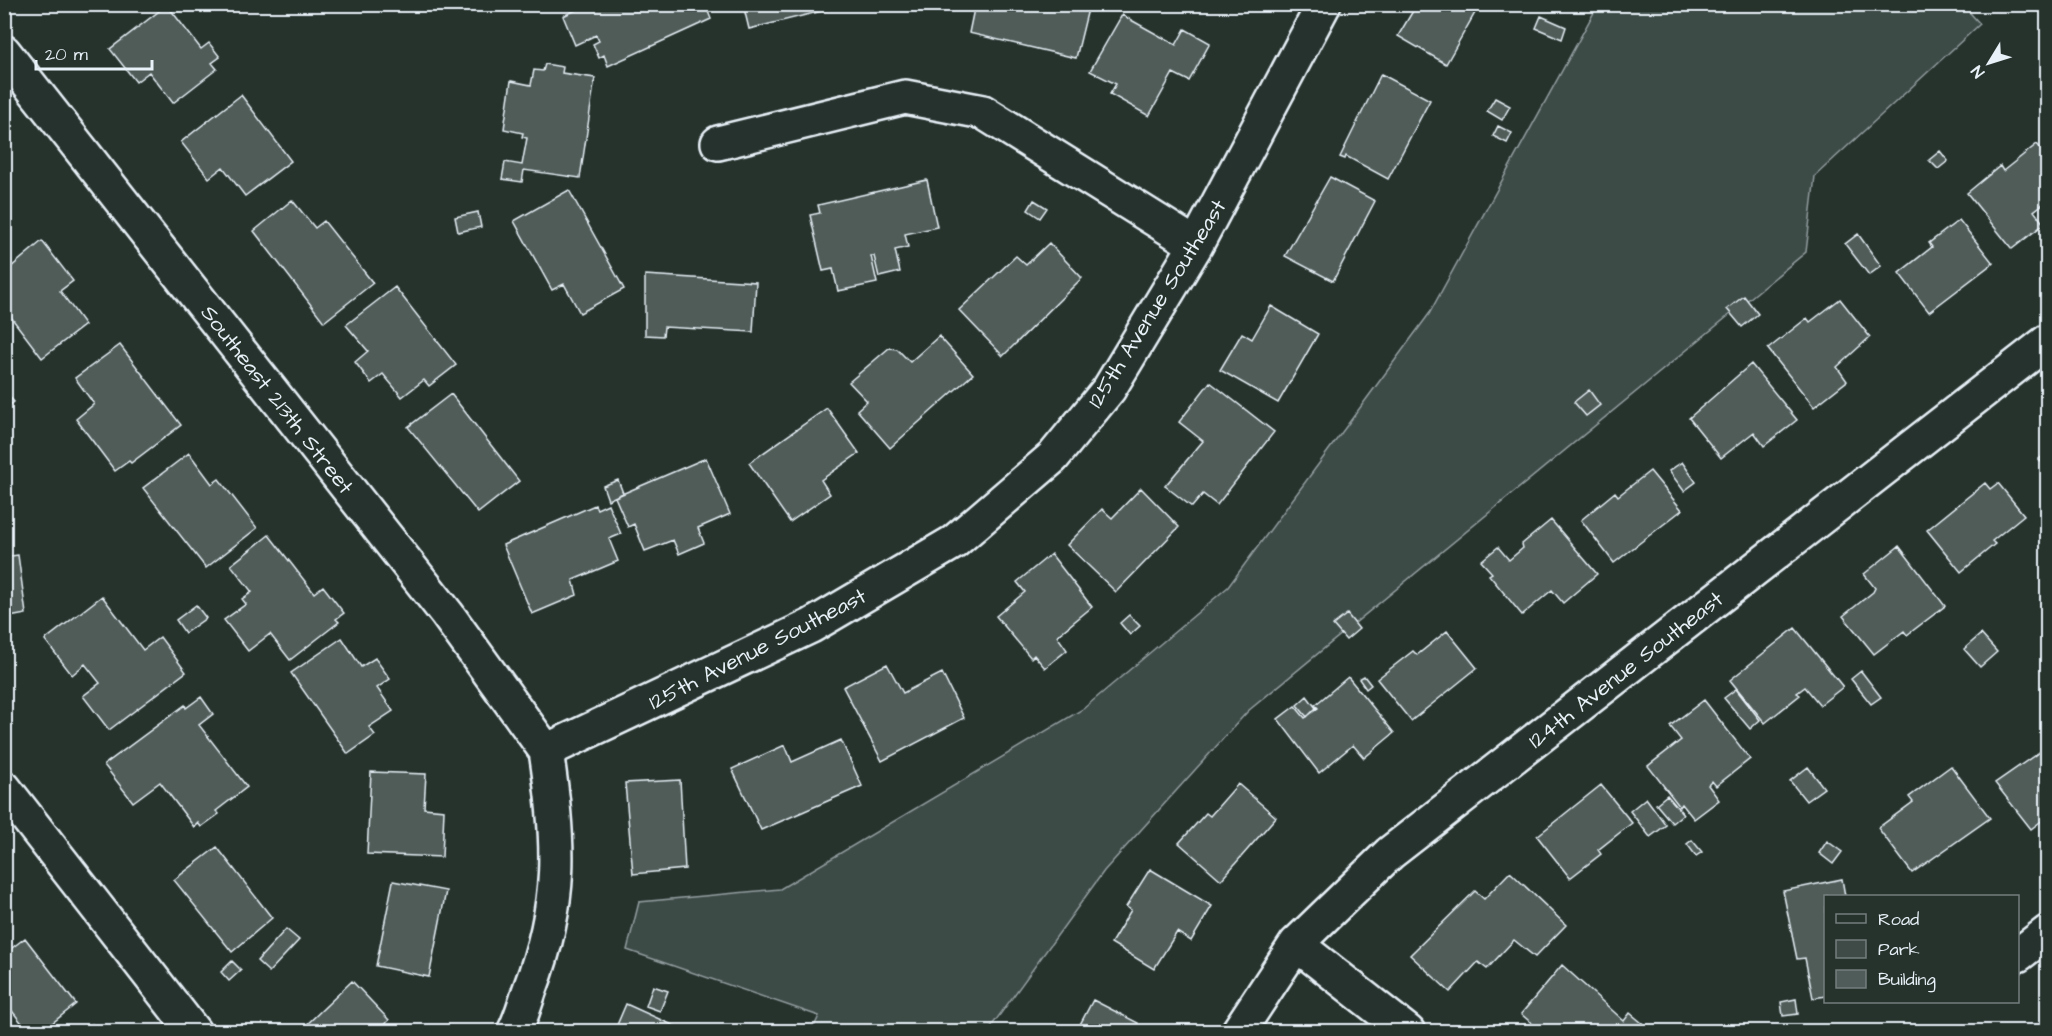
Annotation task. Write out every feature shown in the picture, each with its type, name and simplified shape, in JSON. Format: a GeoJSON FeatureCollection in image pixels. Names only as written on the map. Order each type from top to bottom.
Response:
{"type":"FeatureCollection","features":[{"type":"Feature","properties":{"kind":"street","name":"125th Avenue Southeast"},"geometry":{"type":"LineString","coordinates":[[546,751],[811,626],[954,543],[1053,457],[1109,389],[1196,245],[1324,4]]}},
{"type":"Feature","properties":{"kind":"street","name":"Southeast 213th Street"},"geometry":{"type":"LineString","coordinates":[[4,52],[447,614],[546,751]]}},
{"type":"Feature","properties":{"kind":"street"},"geometry":{"type":"LineString","coordinates":[[718,143],[905,97],[982,112],[1196,245]]}},
{"type":"Feature","properties":{"kind":"street","name":"124th Avenue Southeast"},"geometry":{"type":"LineString","coordinates":[[1238,1032],[1296,944],[1390,852],[2048,341]]}},
{"type":"Feature","properties":{"kind":"street"},"geometry":{"type":"LineString","coordinates":[[514,1032],[546,947],[557,877],[555,814],[546,751]]}},
{"type":"Feature","properties":{"kind":"street"},"geometry":{"type":"LineString","coordinates":[[4,788],[194,1032]]}},
{"type":"Feature","properties":{"kind":"street"},"geometry":{"type":"LineString","coordinates":[[2019,954],[2048,932]]}},
{"type":"Feature","properties":{"kind":"street"},"geometry":{"type":"LineString","coordinates":[[1296,944],[1408,1032]]}},
{"type":"Feature","properties":{"kind":"green space"},"geometry":{"type":"Polygon","coordinates":[[[1598,5],[1963,5],[1980,24],[1815,176],[1806,252],[1248,711],[1104,871],[988,1031],[812,1031],[819,1016],[627,950],[639,902],[780,889],[1083,709],[1228,587],[1429,314],[1598,5]]]}},
{"type":"Feature","properties":{"kind":"building"},"geometry":{"type":"Polygon","coordinates":[[[589,4],[705,4],[711,19],[608,66],[604,55],[599,58],[593,44],[599,41],[596,35],[575,45],[563,16],[589,4]]]}},
{"type":"Feature","properties":{"kind":"building"},"geometry":{"type":"Polygon","coordinates":[[[743,4],[847,4],[847,5],[749,29],[743,4]]]}},
{"type":"Feature","properties":{"kind":"building"},"geometry":{"type":"Polygon","coordinates":[[[874,4],[946,4],[946,9],[874,9],[874,4]]]}},
{"type":"Feature","properties":{"kind":"building"},"geometry":{"type":"Polygon","coordinates":[[[975,4],[1070,4],[1088,9],[1076,58],[969,33],[975,4]]]}},
{"type":"Feature","properties":{"kind":"building"},"geometry":{"type":"Polygon","coordinates":[[[1417,4],[1480,4],[1446,64],[1398,36],[1417,4]]]}},
{"type":"Feature","properties":{"kind":"building"},"geometry":{"type":"Polygon","coordinates":[[[167,5],[201,49],[209,43],[220,57],[212,63],[217,69],[173,103],[149,72],[136,82],[110,49],[167,5]]]}},
{"type":"Feature","properties":{"kind":"building"},"geometry":{"type":"Polygon","coordinates":[[[1122,15],[1176,45],[1185,29],[1210,43],[1189,81],[1173,73],[1149,116],[1110,94],[1116,84],[1090,71],[1122,15]]]}},
{"type":"Feature","properties":{"kind":"building"},"geometry":{"type":"Polygon","coordinates":[[[1541,16],[1566,27],[1562,39],[1536,28],[1541,16]]]}},
{"type":"Feature","properties":{"kind":"building"},"geometry":{"type":"Polygon","coordinates":[[[545,64],[563,67],[562,73],[595,78],[580,178],[524,170],[522,182],[502,179],[505,162],[522,165],[527,138],[522,137],[523,133],[504,129],[511,81],[531,85],[534,70],[543,71],[545,64]]]}},
{"type":"Feature","properties":{"kind":"building"},"geometry":{"type":"Polygon","coordinates":[[[1381,74],[1430,100],[1388,179],[1346,156],[1345,159],[1340,157],[1381,74]]]}},
{"type":"Feature","properties":{"kind":"building"},"geometry":{"type":"Polygon","coordinates":[[[241,95],[291,161],[245,196],[223,167],[209,178],[181,142],[241,95]]]}},
{"type":"Feature","properties":{"kind":"building"},"geometry":{"type":"Polygon","coordinates":[[[1495,98],[1510,106],[1502,120],[1487,111],[1495,98]]]}},
{"type":"Feature","properties":{"kind":"building"},"geometry":{"type":"Polygon","coordinates":[[[1498,126],[1512,133],[1507,143],[1493,136],[1498,126]]]}},
{"type":"Feature","properties":{"kind":"building"},"geometry":{"type":"Polygon","coordinates":[[[2037,144],[2048,157],[2048,200],[2034,211],[2044,224],[2012,249],[1967,193],[2000,166],[2003,171],[2037,144]]]}},
{"type":"Feature","properties":{"kind":"building"},"geometry":{"type":"Polygon","coordinates":[[[1940,151],[1948,161],[1938,169],[1929,160],[1940,151]]]}},
{"type":"Feature","properties":{"kind":"building"},"geometry":{"type":"Polygon","coordinates":[[[1330,177],[1375,201],[1333,281],[1285,256],[1330,177]]]}},
{"type":"Feature","properties":{"kind":"building"},"geometry":{"type":"Polygon","coordinates":[[[927,180],[937,227],[905,234],[908,247],[895,250],[900,272],[879,277],[874,256],[871,256],[877,283],[838,291],[833,269],[823,271],[810,215],[820,213],[818,205],[927,180]]]}},
{"type":"Feature","properties":{"kind":"building"},"geometry":{"type":"Polygon","coordinates":[[[569,190],[624,289],[580,313],[564,284],[552,290],[514,221],[569,190]]]}},
{"type":"Feature","properties":{"kind":"building"},"geometry":{"type":"Polygon","coordinates":[[[292,200],[315,228],[324,221],[373,283],[324,322],[254,231],[292,200]]]}},
{"type":"Feature","properties":{"kind":"building"},"geometry":{"type":"Polygon","coordinates":[[[1034,200],[1047,208],[1040,218],[1028,210],[1034,200]]]}},
{"type":"Feature","properties":{"kind":"building"},"geometry":{"type":"Polygon","coordinates":[[[478,212],[481,227],[458,232],[455,217],[478,212]]]}},
{"type":"Feature","properties":{"kind":"building"},"geometry":{"type":"Polygon","coordinates":[[[1959,220],[1993,263],[1929,312],[1899,273],[1932,247],[1929,243],[1959,220]]]}},
{"type":"Feature","properties":{"kind":"building"},"geometry":{"type":"Polygon","coordinates":[[[1858,234],[1881,266],[1869,275],[1845,244],[1858,234]]]}},
{"type":"Feature","properties":{"kind":"building"},"geometry":{"type":"Polygon","coordinates":[[[42,241],[73,281],[60,291],[85,325],[42,358],[4,308],[4,273],[42,241]]]}},
{"type":"Feature","properties":{"kind":"building"},"geometry":{"type":"Polygon","coordinates":[[[1049,243],[1082,278],[1003,356],[959,310],[1016,256],[1026,265],[1049,243]]]}},
{"type":"Feature","properties":{"kind":"building"},"geometry":{"type":"Polygon","coordinates":[[[645,275],[756,282],[753,332],[664,327],[663,336],[645,335],[645,275]]]}},
{"type":"Feature","properties":{"kind":"building"},"geometry":{"type":"Polygon","coordinates":[[[395,287],[456,365],[429,386],[424,380],[402,397],[383,374],[371,383],[355,362],[368,351],[346,325],[395,287]]]}},
{"type":"Feature","properties":{"kind":"building"},"geometry":{"type":"Polygon","coordinates":[[[1744,296],[1758,314],[1742,327],[1727,309],[1744,296]]]}},
{"type":"Feature","properties":{"kind":"building"},"geometry":{"type":"Polygon","coordinates":[[[1840,299],[1870,337],[1837,367],[1847,381],[1814,407],[1768,349],[1807,318],[1810,322],[1840,299]]]}},
{"type":"Feature","properties":{"kind":"building"},"geometry":{"type":"Polygon","coordinates":[[[1271,306],[1318,334],[1278,403],[1220,370],[1242,333],[1252,339],[1271,306]]]}},
{"type":"Feature","properties":{"kind":"building"},"geometry":{"type":"Polygon","coordinates":[[[939,336],[973,374],[890,448],[857,410],[867,401],[849,382],[889,348],[897,349],[910,362],[939,336]]]}},
{"type":"Feature","properties":{"kind":"building"},"geometry":{"type":"Polygon","coordinates":[[[120,345],[181,425],[131,463],[129,461],[115,471],[76,419],[94,404],[75,378],[120,345]]]}},
{"type":"Feature","properties":{"kind":"building"},"geometry":{"type":"Polygon","coordinates":[[[1751,364],[1797,420],[1764,446],[1754,432],[1721,458],[1689,418],[1751,364]]]}},
{"type":"Feature","properties":{"kind":"building"},"geometry":{"type":"Polygon","coordinates":[[[1210,382],[1274,432],[1217,505],[1203,494],[1192,507],[1165,486],[1203,441],[1179,422],[1210,382]]]}},
{"type":"Feature","properties":{"kind":"building"},"geometry":{"type":"Polygon","coordinates":[[[1589,390],[1600,405],[1586,416],[1574,402],[1589,390]]]}},
{"type":"Feature","properties":{"kind":"building"},"geometry":{"type":"Polygon","coordinates":[[[4,391],[14,402],[4,410],[4,391]]]}},
{"type":"Feature","properties":{"kind":"building"},"geometry":{"type":"Polygon","coordinates":[[[451,394],[519,481],[478,513],[408,427],[451,394]]]}},
{"type":"Feature","properties":{"kind":"building"},"geometry":{"type":"Polygon","coordinates":[[[827,408],[859,453],[821,480],[830,494],[790,522],[749,463],[827,408]]]}},
{"type":"Feature","properties":{"kind":"building"},"geometry":{"type":"Polygon","coordinates":[[[2048,452],[2048,470],[2039,459],[2048,452]]]}},
{"type":"Feature","properties":{"kind":"building"},"geometry":{"type":"Polygon","coordinates":[[[189,453],[212,484],[219,479],[257,528],[206,568],[143,488],[189,453]]]}},
{"type":"Feature","properties":{"kind":"building"},"geometry":{"type":"Polygon","coordinates":[[[706,458],[730,514],[698,528],[704,543],[679,554],[673,540],[645,551],[634,524],[628,527],[615,497],[706,458]]]}},
{"type":"Feature","properties":{"kind":"building"},"geometry":{"type":"Polygon","coordinates":[[[1682,462],[1696,482],[1684,491],[1669,471],[1682,462]]]}},
{"type":"Feature","properties":{"kind":"building"},"geometry":{"type":"Polygon","coordinates":[[[1650,471],[1682,510],[1614,563],[1581,520],[1615,492],[1618,496],[1650,471]]]}},
{"type":"Feature","properties":{"kind":"building"},"geometry":{"type":"Polygon","coordinates":[[[618,480],[623,493],[608,500],[603,486],[618,480]]]}},
{"type":"Feature","properties":{"kind":"building"},"geometry":{"type":"Polygon","coordinates":[[[1985,483],[1990,489],[1998,483],[2024,515],[1992,541],[1995,544],[1961,572],[1927,530],[1985,483]]]}},
{"type":"Feature","properties":{"kind":"building"},"geometry":{"type":"Polygon","coordinates":[[[1141,488],[1179,527],[1116,592],[1067,545],[1102,509],[1112,518],[1141,488]]]}},
{"type":"Feature","properties":{"kind":"building"},"geometry":{"type":"Polygon","coordinates":[[[608,504],[621,534],[609,539],[618,561],[573,580],[577,595],[532,614],[503,545],[595,505],[597,509],[608,504]]]}},
{"type":"Feature","properties":{"kind":"building"},"geometry":{"type":"Polygon","coordinates":[[[1551,520],[1597,574],[1563,603],[1552,590],[1522,615],[1489,575],[1492,573],[1481,561],[1498,547],[1509,560],[1523,548],[1522,544],[1551,520]]]}},
{"type":"Feature","properties":{"kind":"building"},"geometry":{"type":"Polygon","coordinates":[[[269,535],[314,593],[323,586],[344,613],[336,619],[339,622],[290,660],[270,634],[248,651],[224,620],[246,604],[242,599],[252,592],[231,565],[269,535]]]}},
{"type":"Feature","properties":{"kind":"building"},"geometry":{"type":"Polygon","coordinates":[[[1899,546],[1945,606],[1907,635],[1904,631],[1874,654],[1843,616],[1875,588],[1864,574],[1899,546]]]}},
{"type":"Feature","properties":{"kind":"building"},"geometry":{"type":"Polygon","coordinates":[[[1051,554],[1092,607],[1057,636],[1067,650],[1045,668],[1034,655],[1031,658],[996,616],[1025,592],[1017,582],[1051,554]]]}},
{"type":"Feature","properties":{"kind":"building"},"geometry":{"type":"Polygon","coordinates":[[[18,555],[26,614],[4,618],[4,557],[18,555]]]}},
{"type":"Feature","properties":{"kind":"building"},"geometry":{"type":"Polygon","coordinates":[[[102,596],[143,650],[160,637],[186,672],[109,730],[83,696],[100,683],[85,664],[72,675],[45,640],[102,596]]]}},
{"type":"Feature","properties":{"kind":"building"},"geometry":{"type":"Polygon","coordinates":[[[196,605],[206,618],[185,633],[176,620],[196,605]]]}},
{"type":"Feature","properties":{"kind":"building"},"geometry":{"type":"Polygon","coordinates":[[[1347,614],[1359,629],[1346,640],[1333,625],[1347,614]]]}},
{"type":"Feature","properties":{"kind":"building"},"geometry":{"type":"Polygon","coordinates":[[[1129,615],[1140,626],[1130,635],[1120,623],[1129,615]]]}},
{"type":"Feature","properties":{"kind":"building"},"geometry":{"type":"Polygon","coordinates":[[[1795,628],[1843,687],[1820,705],[1805,687],[1797,693],[1800,695],[1765,723],[1730,680],[1795,628]]]}},
{"type":"Feature","properties":{"kind":"building"},"geometry":{"type":"Polygon","coordinates":[[[1447,631],[1477,668],[1411,721],[1377,679],[1413,651],[1417,655],[1447,631]]]}},
{"type":"Feature","properties":{"kind":"building"},"geometry":{"type":"Polygon","coordinates":[[[1981,634],[1997,652],[1980,667],[1964,649],[1981,634]]]}},
{"type":"Feature","properties":{"kind":"building"},"geometry":{"type":"Polygon","coordinates":[[[342,638],[361,667],[375,658],[390,679],[377,688],[393,711],[369,727],[375,735],[348,754],[291,673],[342,638]]]}},
{"type":"Feature","properties":{"kind":"building"},"geometry":{"type":"Polygon","coordinates":[[[887,664],[903,693],[942,673],[964,718],[882,761],[843,687],[887,664]]]}},
{"type":"Feature","properties":{"kind":"building"},"geometry":{"type":"Polygon","coordinates":[[[1861,671],[1881,697],[1871,704],[1851,679],[1861,671]]]}},
{"type":"Feature","properties":{"kind":"building"},"geometry":{"type":"Polygon","coordinates":[[[1364,676],[1371,685],[1366,689],[1359,679],[1364,676]]]}},
{"type":"Feature","properties":{"kind":"building"},"geometry":{"type":"Polygon","coordinates":[[[1348,677],[1394,733],[1364,758],[1353,745],[1319,773],[1278,719],[1295,706],[1305,718],[1318,708],[1315,705],[1348,677]]]}},
{"type":"Feature","properties":{"kind":"building"},"geometry":{"type":"Polygon","coordinates":[[[1736,689],[1760,720],[1750,729],[1724,698],[1736,689]]]}},
{"type":"Feature","properties":{"kind":"building"},"geometry":{"type":"Polygon","coordinates":[[[1307,696],[1316,708],[1307,717],[1297,705],[1307,696]]]}},
{"type":"Feature","properties":{"kind":"building"},"geometry":{"type":"Polygon","coordinates":[[[201,697],[213,714],[199,725],[247,787],[216,811],[219,814],[201,827],[198,823],[194,827],[160,782],[133,802],[104,765],[185,705],[186,708],[201,697]]]}},
{"type":"Feature","properties":{"kind":"building"},"geometry":{"type":"Polygon","coordinates":[[[1704,700],[1750,759],[1716,786],[1712,781],[1708,785],[1719,800],[1694,819],[1682,804],[1680,807],[1648,766],[1681,740],[1670,726],[1704,700]]]}},
{"type":"Feature","properties":{"kind":"building"},"geometry":{"type":"Polygon","coordinates":[[[841,740],[862,786],[761,830],[732,769],[785,745],[792,762],[841,740]]]}},
{"type":"Feature","properties":{"kind":"building"},"geometry":{"type":"Polygon","coordinates":[[[2048,746],[2048,816],[2031,829],[1995,783],[2048,746]]]}},
{"type":"Feature","properties":{"kind":"building"},"geometry":{"type":"Polygon","coordinates":[[[1951,766],[1990,818],[1912,873],[1878,828],[1913,802],[1909,797],[1951,766]]]}},
{"type":"Feature","properties":{"kind":"building"},"geometry":{"type":"Polygon","coordinates":[[[1808,767],[1824,788],[1806,801],[1790,781],[1808,767]]]}},
{"type":"Feature","properties":{"kind":"building"},"geometry":{"type":"Polygon","coordinates":[[[371,772],[426,774],[424,808],[444,810],[442,857],[367,854],[371,772]]]}},
{"type":"Feature","properties":{"kind":"building"},"geometry":{"type":"Polygon","coordinates":[[[680,780],[685,869],[633,874],[625,783],[680,780]]]}},
{"type":"Feature","properties":{"kind":"building"},"geometry":{"type":"Polygon","coordinates":[[[1238,784],[1276,817],[1221,880],[1179,843],[1206,813],[1210,816],[1238,784]]]}},
{"type":"Feature","properties":{"kind":"building"},"geometry":{"type":"Polygon","coordinates":[[[1601,785],[1632,823],[1598,850],[1601,854],[1570,878],[1537,836],[1601,785]]]}},
{"type":"Feature","properties":{"kind":"building"},"geometry":{"type":"Polygon","coordinates":[[[1667,795],[1683,814],[1672,823],[1656,804],[1667,795]]]}},
{"type":"Feature","properties":{"kind":"building"},"geometry":{"type":"Polygon","coordinates":[[[1646,798],[1666,825],[1650,837],[1630,811],[1646,798]]]}},
{"type":"Feature","properties":{"kind":"building"},"geometry":{"type":"Polygon","coordinates":[[[1692,840],[1702,852],[1696,856],[1687,844],[1692,840]]]}},
{"type":"Feature","properties":{"kind":"building"},"geometry":{"type":"Polygon","coordinates":[[[1827,841],[1842,852],[1833,864],[1819,853],[1827,841]]]}},
{"type":"Feature","properties":{"kind":"building"},"geometry":{"type":"Polygon","coordinates":[[[217,847],[272,918],[232,952],[174,880],[217,847]]]}},
{"type":"Feature","properties":{"kind":"building"},"geometry":{"type":"Polygon","coordinates":[[[1150,869],[1212,906],[1191,941],[1177,932],[1154,969],[1111,943],[1131,910],[1126,907],[1150,869]]]}},
{"type":"Feature","properties":{"kind":"building"},"geometry":{"type":"Polygon","coordinates":[[[1510,872],[1566,925],[1535,957],[1514,940],[1487,969],[1478,962],[1450,992],[1410,955],[1475,891],[1484,899],[1510,872]]]}},
{"type":"Feature","properties":{"kind":"building"},"geometry":{"type":"Polygon","coordinates":[[[1842,879],[1845,895],[1824,895],[1824,996],[1813,998],[1805,958],[1797,959],[1783,891],[1842,879]]]}},
{"type":"Feature","properties":{"kind":"building"},"geometry":{"type":"Polygon","coordinates":[[[393,881],[446,891],[429,977],[376,966],[393,881]]]}},
{"type":"Feature","properties":{"kind":"building"},"geometry":{"type":"Polygon","coordinates":[[[286,929],[299,940],[269,972],[257,961],[286,929]]]}},
{"type":"Feature","properties":{"kind":"building"},"geometry":{"type":"Polygon","coordinates":[[[25,938],[76,1004],[41,1032],[29,1032],[4,1001],[4,954],[25,938]]]}},
{"type":"Feature","properties":{"kind":"building"},"geometry":{"type":"Polygon","coordinates":[[[232,961],[241,970],[229,981],[221,972],[232,961]]]}},
{"type":"Feature","properties":{"kind":"building"},"geometry":{"type":"Polygon","coordinates":[[[1562,965],[1624,1021],[1630,1013],[1653,1032],[1542,1032],[1521,1014],[1562,965]]]}},
{"type":"Feature","properties":{"kind":"building"},"geometry":{"type":"Polygon","coordinates":[[[352,981],[389,1020],[378,1032],[299,1032],[352,981]]]}},
{"type":"Feature","properties":{"kind":"building"},"geometry":{"type":"Polygon","coordinates":[[[653,986],[668,991],[660,1011],[646,1006],[653,986]]]}},
{"type":"Feature","properties":{"kind":"building"},"geometry":{"type":"Polygon","coordinates":[[[1796,999],[1798,1014],[1783,1016],[1781,1002],[1796,999]]]}},
{"type":"Feature","properties":{"kind":"building"},"geometry":{"type":"Polygon","coordinates":[[[1093,1000],[1138,1023],[1134,1032],[1076,1032],[1093,1000]]]}},
{"type":"Feature","properties":{"kind":"building"},"geometry":{"type":"Polygon","coordinates":[[[626,1004],[679,1028],[678,1032],[614,1032],[626,1004]]]}},
{"type":"Feature","properties":{"kind":"building"},"geometry":{"type":"Polygon","coordinates":[[[92,1024],[98,1032],[83,1032],[92,1024]]]}},
{"type":"Feature","properties":{"kind":"building"},"geometry":{"type":"Polygon","coordinates":[[[65,1025],[71,1032],[58,1032],[65,1025]]]}}]}
